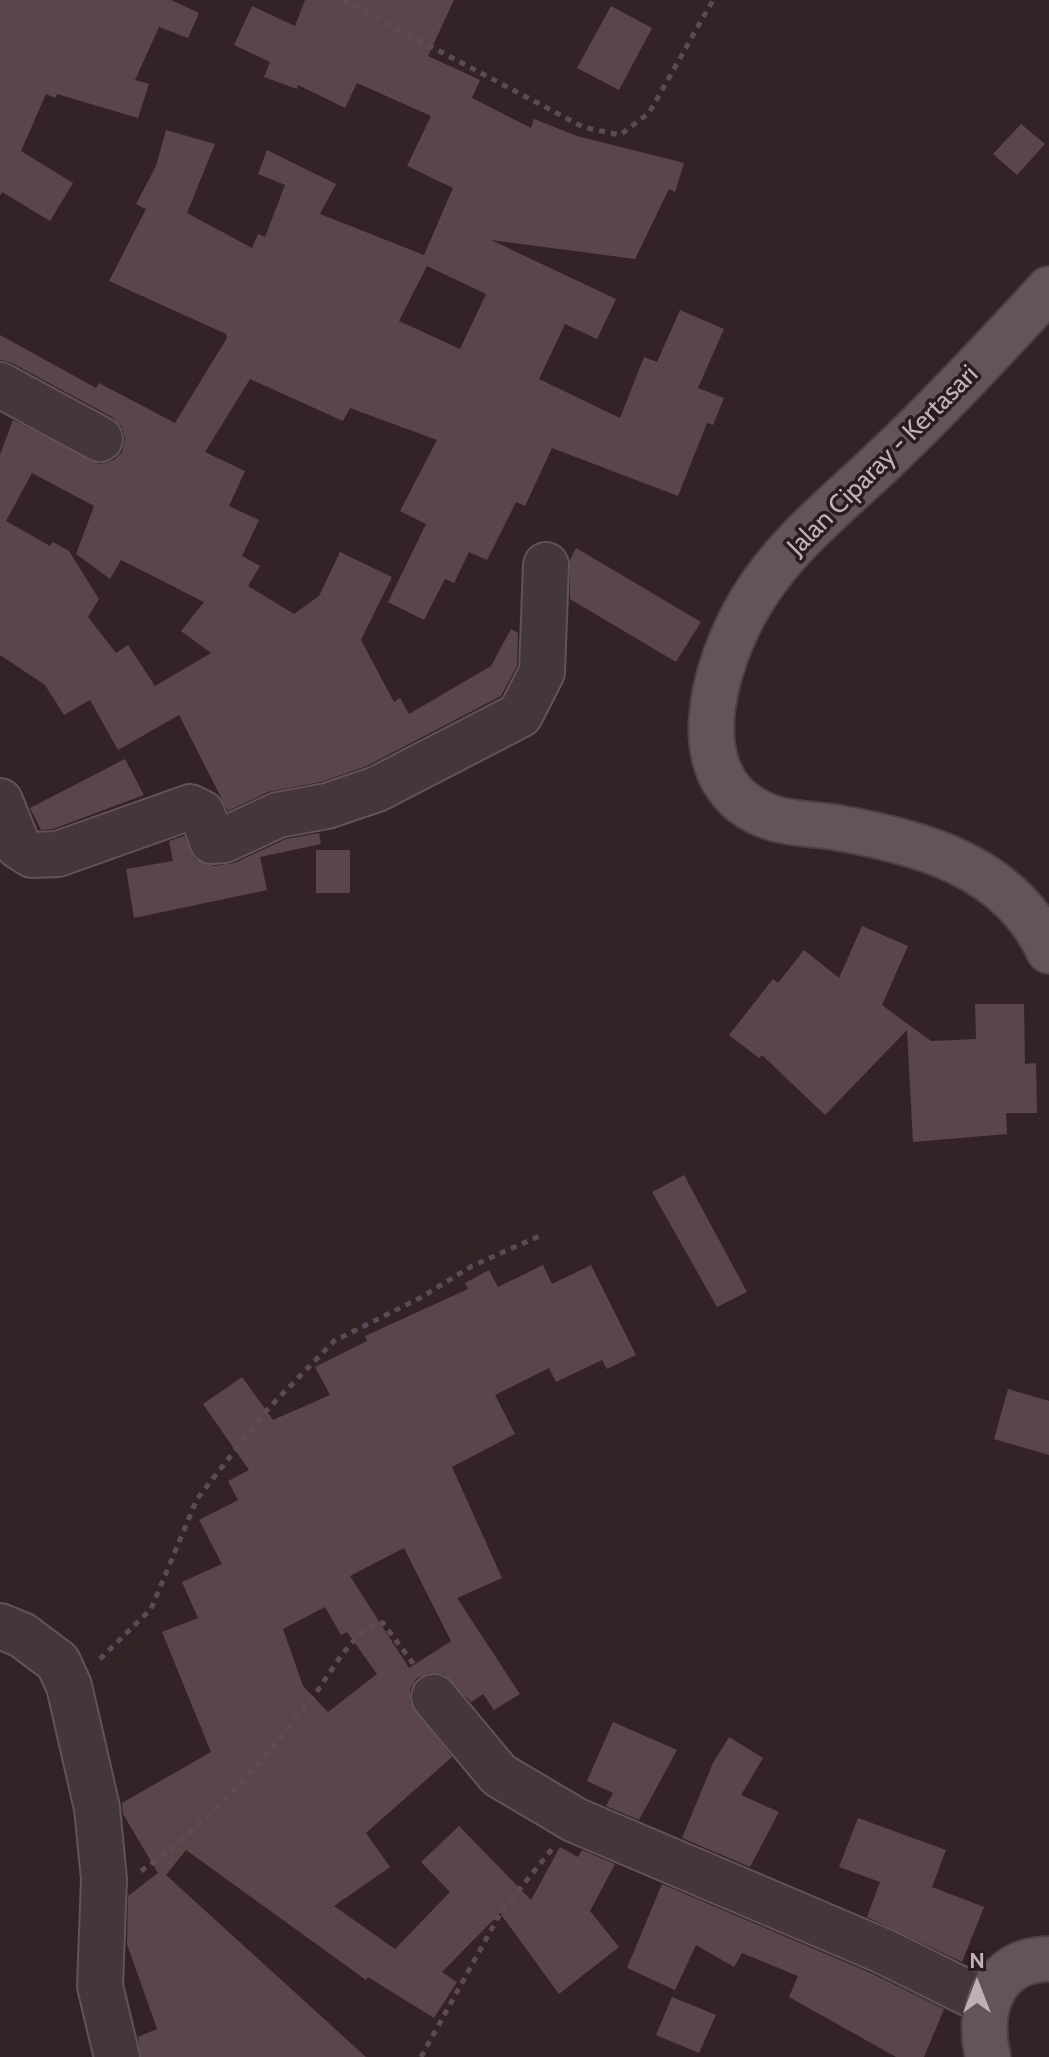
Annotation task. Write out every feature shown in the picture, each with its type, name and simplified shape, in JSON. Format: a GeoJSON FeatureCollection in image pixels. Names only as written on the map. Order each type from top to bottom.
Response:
{"type":"FeatureCollection","features":[{"type":"Feature","properties":{"kind":"main road","name":"Jalan Ciparay - Kertasari"},"geometry":{"type":"LineString","coordinates":[[1049,289],[954,391],[808,531],[752,599],[727,652],[711,700],[712,744],[720,781],[743,803],[773,818],[891,837],[943,853],[997,885],[1022,908],[1049,951]]}},
{"type":"Feature","properties":{"kind":"main road"},"geometry":{"type":"LineString","coordinates":[[988,2057],[982,2026],[986,2002],[1004,1971],[1037,1959],[1049,1959]]}},
{"type":"Feature","properties":{"kind":"street"},"geometry":{"type":"LineString","coordinates":[[0,385],[100,439]]}},
{"type":"Feature","properties":{"kind":"street"},"geometry":{"type":"LineString","coordinates":[[0,801],[18,846],[32,855],[58,854],[190,807],[202,813],[212,841],[224,840],[278,815],[327,806],[377,789],[520,715],[542,672],[546,565]]}},
{"type":"Feature","properties":{"kind":"street"},"geometry":{"type":"LineString","coordinates":[[0,1626],[22,1635],[58,1662],[69,1686],[97,1808],[104,1896],[100,1986],[117,2057]]}},
{"type":"Feature","properties":{"kind":"street"},"geometry":{"type":"LineString","coordinates":[[434,1697],[499,1775],[575,1820],[800,1914],[986,2002]]}},
{"type":"Feature","properties":{"kind":"path"},"geometry":{"type":"LineString","coordinates":[[343,0],[583,127],[620,135],[649,113],[713,0]]}},
{"type":"Feature","properties":{"kind":"path"},"geometry":{"type":"LineString","coordinates":[[69,1686],[151,1609],[197,1499],[265,1412],[334,1341],[420,1298],[472,1266],[544,1234]]}},
{"type":"Feature","properties":{"kind":"path"},"geometry":{"type":"LineString","coordinates":[[104,1896],[196,1829],[308,1704],[361,1631],[377,1622],[390,1628],[434,1697]]}},
{"type":"Feature","properties":{"kind":"path"},"geometry":{"type":"LineString","coordinates":[[421,2057],[501,1912],[575,1820]]}},
{"type":"Feature","properties":{"kind":"building"},"geometry":{"type":"Polygon","coordinates":[[[0,0],[171,0],[199,13],[188,38],[159,27],[135,80],[149,84],[138,118],[57,94],[55,98],[46,94],[21,151],[73,183],[50,221],[2,192],[0,196],[0,0]]]}},
{"type":"Feature","properties":{"kind":"building"},"geometry":{"type":"Polygon","coordinates":[[[305,0],[454,0],[428,56],[480,80],[472,98],[531,128],[534,119],[577,136],[684,163],[675,192],[669,189],[635,259],[491,240],[616,299],[597,339],[565,324],[539,379],[620,418],[644,357],[657,362],[680,310],[724,329],[698,388],[724,398],[713,425],[707,423],[678,496],[552,448],[525,506],[516,502],[487,560],[469,552],[454,583],[445,579],[424,620],[388,602],[426,524],[400,511],[437,440],[350,408],[343,421],[250,379],[205,452],[245,471],[229,506],[259,520],[242,556],[260,566],[248,586],[294,614],[319,596],[340,552],[392,577],[361,640],[394,702],[400,698],[409,714],[491,666],[511,629],[518,633],[517,666],[501,696],[367,766],[321,782],[268,792],[228,811],[179,715],[118,750],[90,700],[64,715],[45,685],[0,655],[0,455],[13,420],[100,464],[114,460],[122,452],[125,439],[122,427],[112,417],[12,363],[0,360],[0,335],[96,388],[99,383],[175,423],[227,338],[226,334],[109,281],[146,209],[136,204],[156,166],[166,130],[215,144],[187,213],[252,248],[258,234],[265,237],[285,185],[258,174],[267,150],[336,184],[320,214],[424,255],[453,188],[407,166],[431,116],[357,83],[345,108],[298,85],[297,89],[264,77],[270,62],[234,45],[252,6],[295,26],[305,0]],[[427,266],[399,321],[460,349],[486,294],[427,266]],[[32,473],[6,521],[50,546],[53,542],[69,551],[99,599],[88,617],[116,653],[128,645],[155,686],[211,653],[181,631],[204,602],[121,560],[110,579],[76,554],[94,506],[32,473]]]}},
{"type":"Feature","properties":{"kind":"building"},"geometry":{"type":"Polygon","coordinates":[[[611,6],[652,28],[619,90],[577,68],[611,6]]]}},
{"type":"Feature","properties":{"kind":"building"},"geometry":{"type":"Polygon","coordinates":[[[1021,124],[1045,144],[1017,175],[993,154],[1021,124]]]}},
{"type":"Feature","properties":{"kind":"building"},"geometry":{"type":"Polygon","coordinates":[[[576,548],[701,622],[676,662],[570,599],[570,560],[576,548]]]}},
{"type":"Feature","properties":{"kind":"building"},"geometry":{"type":"Polygon","coordinates":[[[125,759],[144,795],[53,829],[41,830],[30,808],[125,759]]]}},
{"type":"Feature","properties":{"kind":"building"},"geometry":{"type":"Polygon","coordinates":[[[319,833],[321,844],[260,857],[267,890],[134,918],[126,869],[173,861],[169,841],[184,836],[195,859],[214,866],[234,863],[286,839],[319,833]]]}},
{"type":"Feature","properties":{"kind":"building"},"geometry":{"type":"Polygon","coordinates":[[[316,850],[350,850],[350,893],[316,893],[316,850]]]}},
{"type":"Feature","properties":{"kind":"building"},"geometry":{"type":"Polygon","coordinates":[[[862,926],[908,946],[882,1005],[931,1041],[976,1039],[975,1004],[1024,1004],[1025,1064],[1036,1063],[1037,1113],[1006,1113],[1007,1134],[913,1142],[907,1030],[825,1115],[762,1055],[759,1058],[729,1035],[773,979],[778,983],[804,950],[839,978],[862,926]]]}},
{"type":"Feature","properties":{"kind":"building"},"geometry":{"type":"Polygon","coordinates":[[[684,1175],[747,1292],[717,1307],[652,1192],[684,1175]]]}},
{"type":"Feature","properties":{"kind":"building"},"geometry":{"type":"Polygon","coordinates":[[[543,1265],[552,1284],[591,1265],[636,1355],[607,1369],[602,1360],[556,1382],[549,1368],[495,1395],[515,1434],[452,1467],[502,1578],[457,1598],[520,1694],[494,1710],[483,1694],[471,1702],[443,1674],[429,1673],[417,1678],[410,1689],[410,1702],[452,1757],[366,1833],[390,1867],[334,1906],[395,1949],[450,1892],[421,1862],[459,1826],[531,1900],[560,1847],[578,1857],[582,1850],[615,1864],[590,1911],[619,1947],[559,1994],[500,1913],[442,1972],[457,1982],[434,2018],[368,1977],[366,1980],[186,1850],[166,1875],[366,2057],[141,2057],[138,2037],[157,2029],[127,1944],[128,1896],[158,1873],[123,1814],[122,1803],[211,1752],[162,1632],[198,1618],[182,1582],[222,1564],[199,1520],[238,1500],[228,1481],[249,1470],[203,1404],[242,1377],[273,1420],[330,1395],[315,1367],[367,1341],[365,1336],[468,1289],[465,1283],[489,1270],[498,1287],[543,1265]],[[404,1548],[350,1576],[409,1668],[451,1641],[404,1548]],[[325,1607],[283,1629],[303,1686],[328,1712],[377,1674],[347,1632],[341,1635],[325,1607]]]}},
{"type":"Feature","properties":{"kind":"building"},"geometry":{"type":"Polygon","coordinates":[[[1008,1389],[1049,1401],[1049,1455],[994,1439],[1008,1389]]]}},
{"type":"Feature","properties":{"kind":"building"},"geometry":{"type":"Polygon","coordinates":[[[613,1722],[677,1750],[639,1820],[606,1806],[613,1793],[587,1781],[613,1722]]]}},
{"type":"Feature","properties":{"kind":"building"},"geometry":{"type":"Polygon","coordinates":[[[729,1737],[763,1758],[741,1795],[779,1812],[750,1867],[682,1838],[713,1763],[729,1737]]]}},
{"type":"Feature","properties":{"kind":"building"},"geometry":{"type":"Polygon","coordinates":[[[858,1818],[946,1850],[932,1887],[984,1907],[962,1962],[867,1917],[880,1882],[839,1867],[858,1818]]]}},
{"type":"Feature","properties":{"kind":"building"},"geometry":{"type":"Polygon","coordinates":[[[662,1884],[873,1974],[944,2009],[924,2057],[896,2057],[789,1997],[798,1976],[742,1953],[734,1967],[696,1945],[675,1990],[627,1968],[662,1884]]]}},
{"type":"Feature","properties":{"kind":"building"},"geometry":{"type":"Polygon","coordinates":[[[672,1997],[716,2015],[699,2053],[656,2035],[672,1997]]]}}]}
